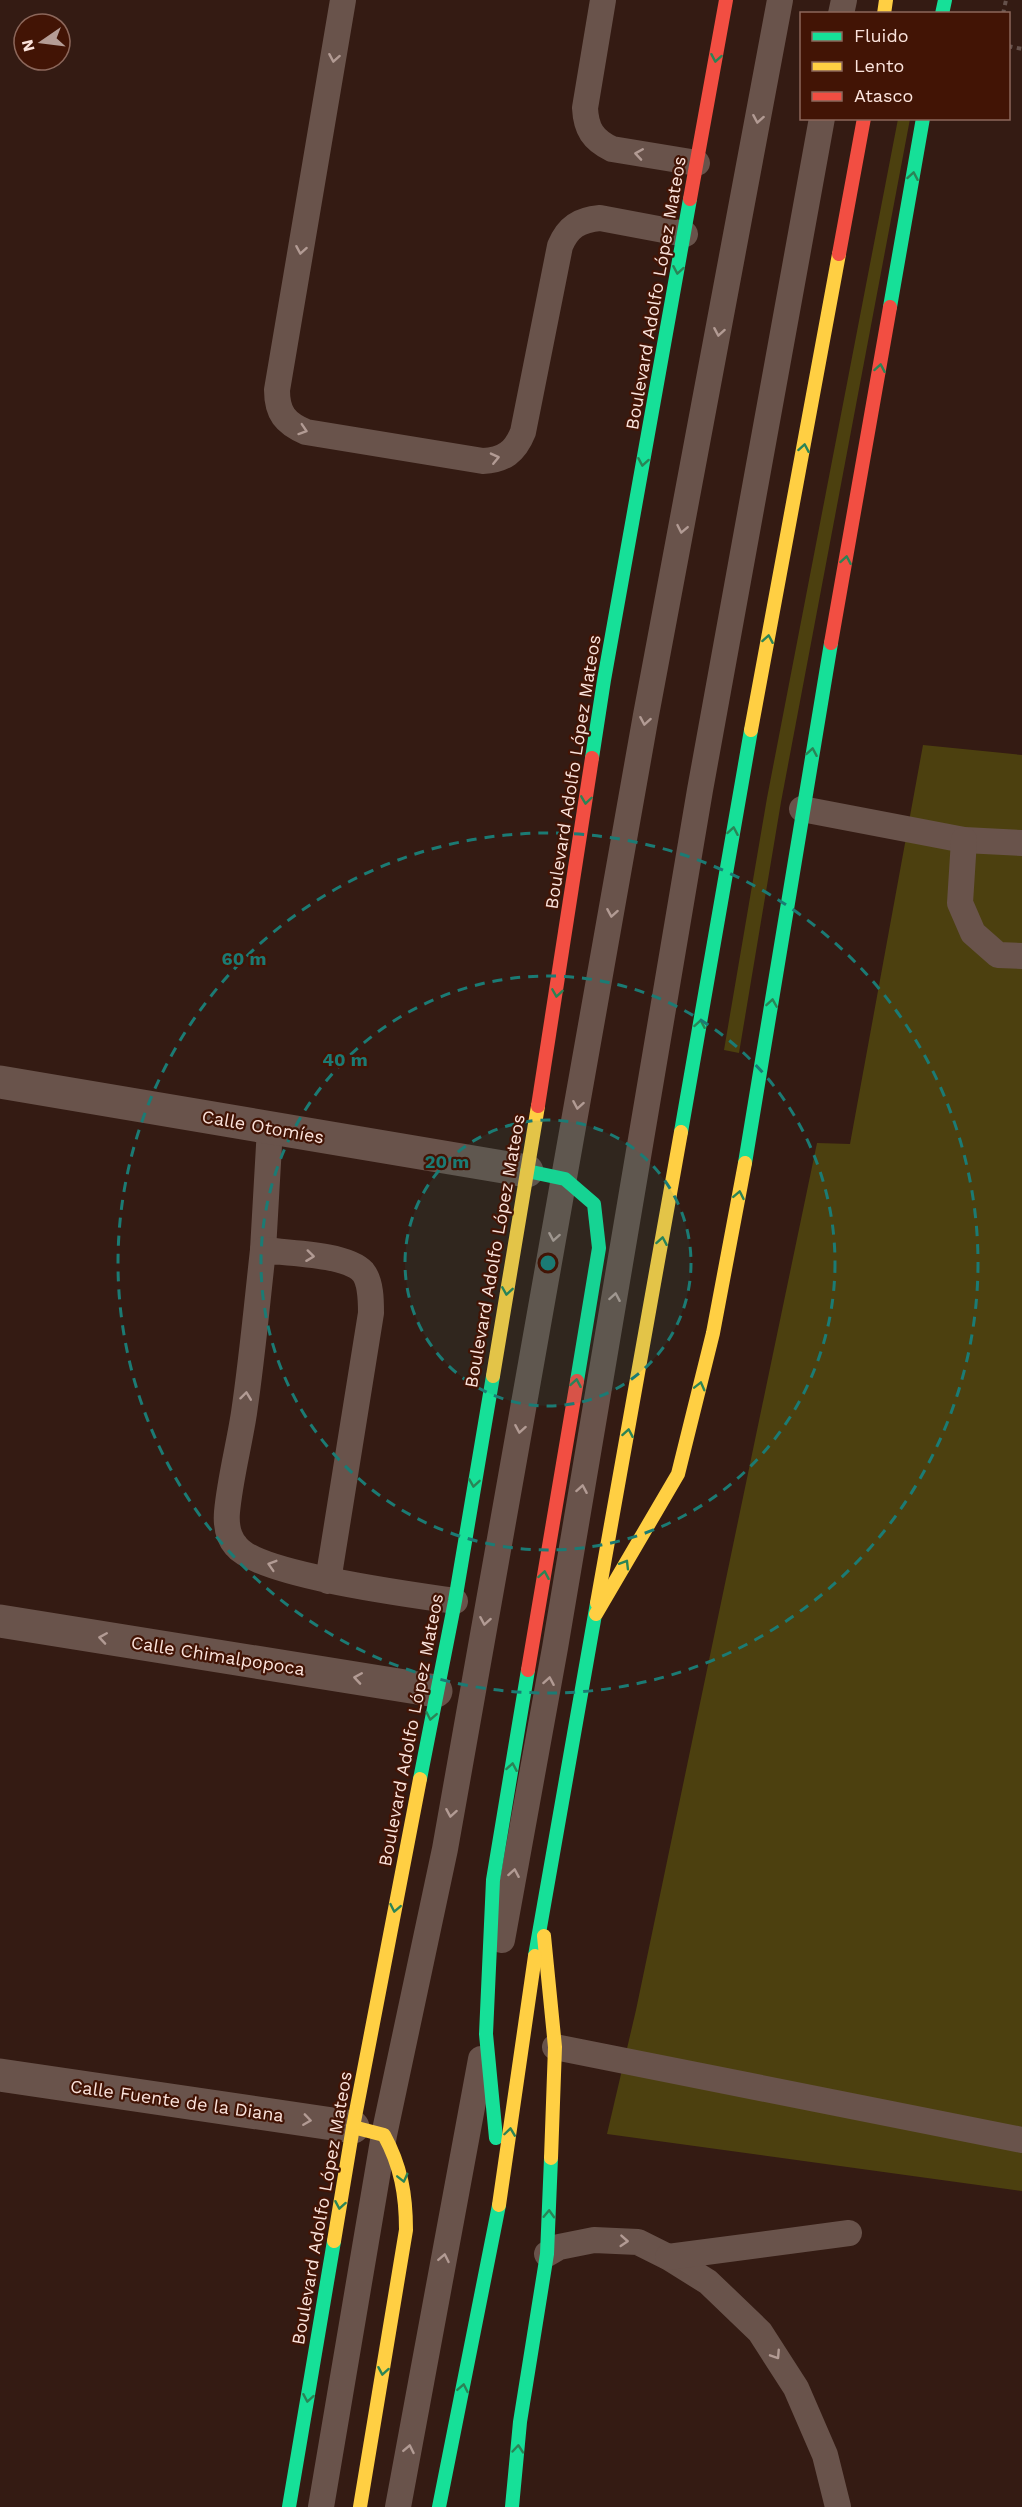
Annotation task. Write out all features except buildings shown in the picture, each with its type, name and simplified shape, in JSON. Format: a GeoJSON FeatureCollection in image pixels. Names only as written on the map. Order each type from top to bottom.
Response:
{"type":"FeatureCollection","features":[{"type":"Feature","properties":{"kind":"main road","name":"Boulevard Adolfo López Mateos"},"geometry":{"type":"LineString","coordinates":[[289,2507],[369,2131],[436,1691],[455,1601],[558,990],[604,680],[726,0]]}},
{"type":"Feature","properties":{"kind":"main road"},"geometry":{"type":"LineString","coordinates":[[439,2507],[502,2190],[541,1911],[739,797],[864,120]]}},
{"type":"Feature","properties":{"kind":"main road"},"geometry":{"type":"LineString","coordinates":[[595,1615],[678,1474],[713,1333],[758,1097],[802,809],[923,120]]}},
{"type":"Feature","properties":{"kind":"main road"},"geometry":{"type":"LineString","coordinates":[[502,2190],[486,2034],[493,1880],[599,1248],[594,1204],[565,1179],[526,1171]]}},
{"type":"Feature","properties":{"kind":"main road"},"geometry":{"type":"LineString","coordinates":[[512,2507],[520,2422],[547,2254],[555,2047],[541,1911]]}},
{"type":"Feature","properties":{"kind":"main road"},"geometry":{"type":"LineString","coordinates":[[360,2507],[406,2230],[406,2190],[398,2158],[369,2131]]}},
{"type":"Feature","properties":{"kind":"street","name":"Calle Otomíes"},"geometry":{"type":"LineString","coordinates":[[0,1082],[526,1171]]}},
{"type":"Feature","properties":{"kind":"street","name":"Calle Chimalpopoca"},"geometry":{"type":"LineString","coordinates":[[0,1621],[436,1691]]}},
{"type":"Feature","properties":{"kind":"street","name":"Calle Fuente de la Diana"},"geometry":{"type":"LineString","coordinates":[[0,2074],[369,2131]]}},
{"type":"Feature","properties":{"kind":"lane"},"geometry":{"type":"LineString","coordinates":[[344,0],[277,390],[277,404],[283,418],[293,427],[306,432],[483,461],[496,460],[508,454],[518,445],[523,432],[560,246],[565,234],[575,224],[587,219],[600,218],[685,234]]}},
{"type":"Feature","properties":{"kind":"lane"},"geometry":{"type":"LineString","coordinates":[[603,0],[585,108],[586,122],[591,134],[600,144],[612,149],[697,163]]}},
{"type":"Feature","properties":{"kind":"lane"},"geometry":{"type":"LineString","coordinates":[[321,2507],[369,2131],[445,1849],[646,715],[780,0]]}},
{"type":"Feature","properties":{"kind":"lane"},"geometry":{"type":"LineString","coordinates":[[398,2507],[559,1624],[700,790],[822,120]]}},
{"type":"Feature","properties":{"kind":"lane"},"geometry":{"type":"LineString","coordinates":[[802,809],[964,840],[1022,843]]}},
{"type":"Feature","properties":{"kind":"lane"},"geometry":{"type":"LineString","coordinates":[[964,840],[960,903],[973,933],[998,955],[1022,956]]}},
{"type":"Feature","properties":{"kind":"lane"},"geometry":{"type":"LineString","coordinates":[[270,1128],[263,1250],[244,1410],[227,1513],[228,1532],[236,1547],[244,1554],[265,1564],[328,1581],[455,1601]]}},
{"type":"Feature","properties":{"kind":"lane"},"geometry":{"type":"LineString","coordinates":[[263,1250],[349,1262],[364,1272],[370,1291],[370,1324],[328,1581]]}},
{"type":"Feature","properties":{"kind":"lane"},"geometry":{"type":"LineString","coordinates":[[555,2047],[1022,2140]]}},
{"type":"Feature","properties":{"kind":"lane"},"geometry":{"type":"LineString","coordinates":[[668,2257],[849,2233]]}},
{"type":"Feature","properties":{"kind":"lane"},"geometry":{"type":"LineString","coordinates":[[547,2254],[559,2247],[594,2240],[638,2242],[668,2257],[708,2282],[760,2332],[796,2388],[825,2455],[838,2507]]}},
{"type":"Feature","properties":{"kind":"shaded area"},"geometry":{"type":"Polygon","coordinates":[[[898,120],[910,120],[781,802],[739,1053],[724,1050],[767,798],[898,120]]]}},
{"type":"Feature","properties":{"kind":"shaded area"},"geometry":{"type":"Polygon","coordinates":[[[923,745],[1022,755],[1022,2191],[607,2134],[636,2010],[817,1143],[850,1144],[923,745]]]}},
{"type":"Feature","properties":{"kind":"traffic: fast"},"geometry":{"type":"LineString","coordinates":[[942,12],[945,0]]}},
{"type":"Feature","properties":{"kind":"traffic: fast"},"geometry":{"type":"LineString","coordinates":[[890,307],[923,120]]}},
{"type":"Feature","properties":{"kind":"traffic: fast"},"geometry":{"type":"LineString","coordinates":[[592,758],[690,199]]}},
{"type":"Feature","properties":{"kind":"traffic: fast"},"geometry":{"type":"LineString","coordinates":[[745,1163],[831,643]]}},
{"type":"Feature","properties":{"kind":"traffic: fast"},"geometry":{"type":"LineString","coordinates":[[681,1132],[751,730]]}},
{"type":"Feature","properties":{"kind":"traffic: fast"},"geometry":{"type":"LineString","coordinates":[[527,1171],[565,1179],[594,1204],[599,1248],[577,1381]]}},
{"type":"Feature","properties":{"kind":"traffic: fast"},"geometry":{"type":"LineString","coordinates":[[420,1779],[455,1601],[493,1376]]}},
{"type":"Feature","properties":{"kind":"traffic: fast"},"geometry":{"type":"LineString","coordinates":[[535,1956],[597,1603]]}},
{"type":"Feature","properties":{"kind":"traffic: fast"},"geometry":{"type":"LineString","coordinates":[[496,2138],[486,2034],[493,1880],[528,1670]]}},
{"type":"Feature","properties":{"kind":"traffic: fast"},"geometry":{"type":"LineString","coordinates":[[512,2507],[520,2422],[547,2254],[551,2158]]}},
{"type":"Feature","properties":{"kind":"traffic: fast"},"geometry":{"type":"LineString","coordinates":[[439,2507],[499,2205]]}},
{"type":"Feature","properties":{"kind":"traffic: fast"},"geometry":{"type":"LineString","coordinates":[[289,2507],[334,2241]]}},
{"type":"Feature","properties":{"kind":"traffic: slow"},"geometry":{"type":"LineString","coordinates":[[884,12],[886,0]]}},
{"type":"Feature","properties":{"kind":"traffic: slow"},"geometry":{"type":"LineString","coordinates":[[751,730],[839,254]]}},
{"type":"Feature","properties":{"kind":"traffic: slow"},"geometry":{"type":"LineString","coordinates":[[493,1376],[538,1106]]}},
{"type":"Feature","properties":{"kind":"traffic: slow"},"geometry":{"type":"LineString","coordinates":[[597,1603],[681,1132]]}},
{"type":"Feature","properties":{"kind":"traffic: slow"},"geometry":{"type":"LineString","coordinates":[[596,1614],[678,1474],[713,1333],[745,1163]]}},
{"type":"Feature","properties":{"kind":"traffic: slow"},"geometry":{"type":"LineString","coordinates":[[334,2241],[353,2127],[420,1779]]}},
{"type":"Feature","properties":{"kind":"traffic: slow"},"geometry":{"type":"LineString","coordinates":[[544,1936],[555,2047],[551,2158]]}},
{"type":"Feature","properties":{"kind":"traffic: slow"},"geometry":{"type":"LineString","coordinates":[[499,2205],[535,1956]]}},
{"type":"Feature","properties":{"kind":"traffic: slow"},"geometry":{"type":"LineString","coordinates":[[353,2127],[384,2135],[395,2158],[401,2181],[406,2230],[360,2507]]}},
{"type":"Feature","properties":{"kind":"traffic: jam"},"geometry":{"type":"LineString","coordinates":[[690,199],[726,0]]}},
{"type":"Feature","properties":{"kind":"traffic: jam"},"geometry":{"type":"LineString","coordinates":[[839,254],[864,120]]}},
{"type":"Feature","properties":{"kind":"traffic: jam"},"geometry":{"type":"LineString","coordinates":[[831,643],[890,307]]}},
{"type":"Feature","properties":{"kind":"traffic: jam"},"geometry":{"type":"LineString","coordinates":[[538,1106],[592,758]]}},
{"type":"Feature","properties":{"kind":"traffic: jam"},"geometry":{"type":"LineString","coordinates":[[528,1670],[577,1381]]}}]}
